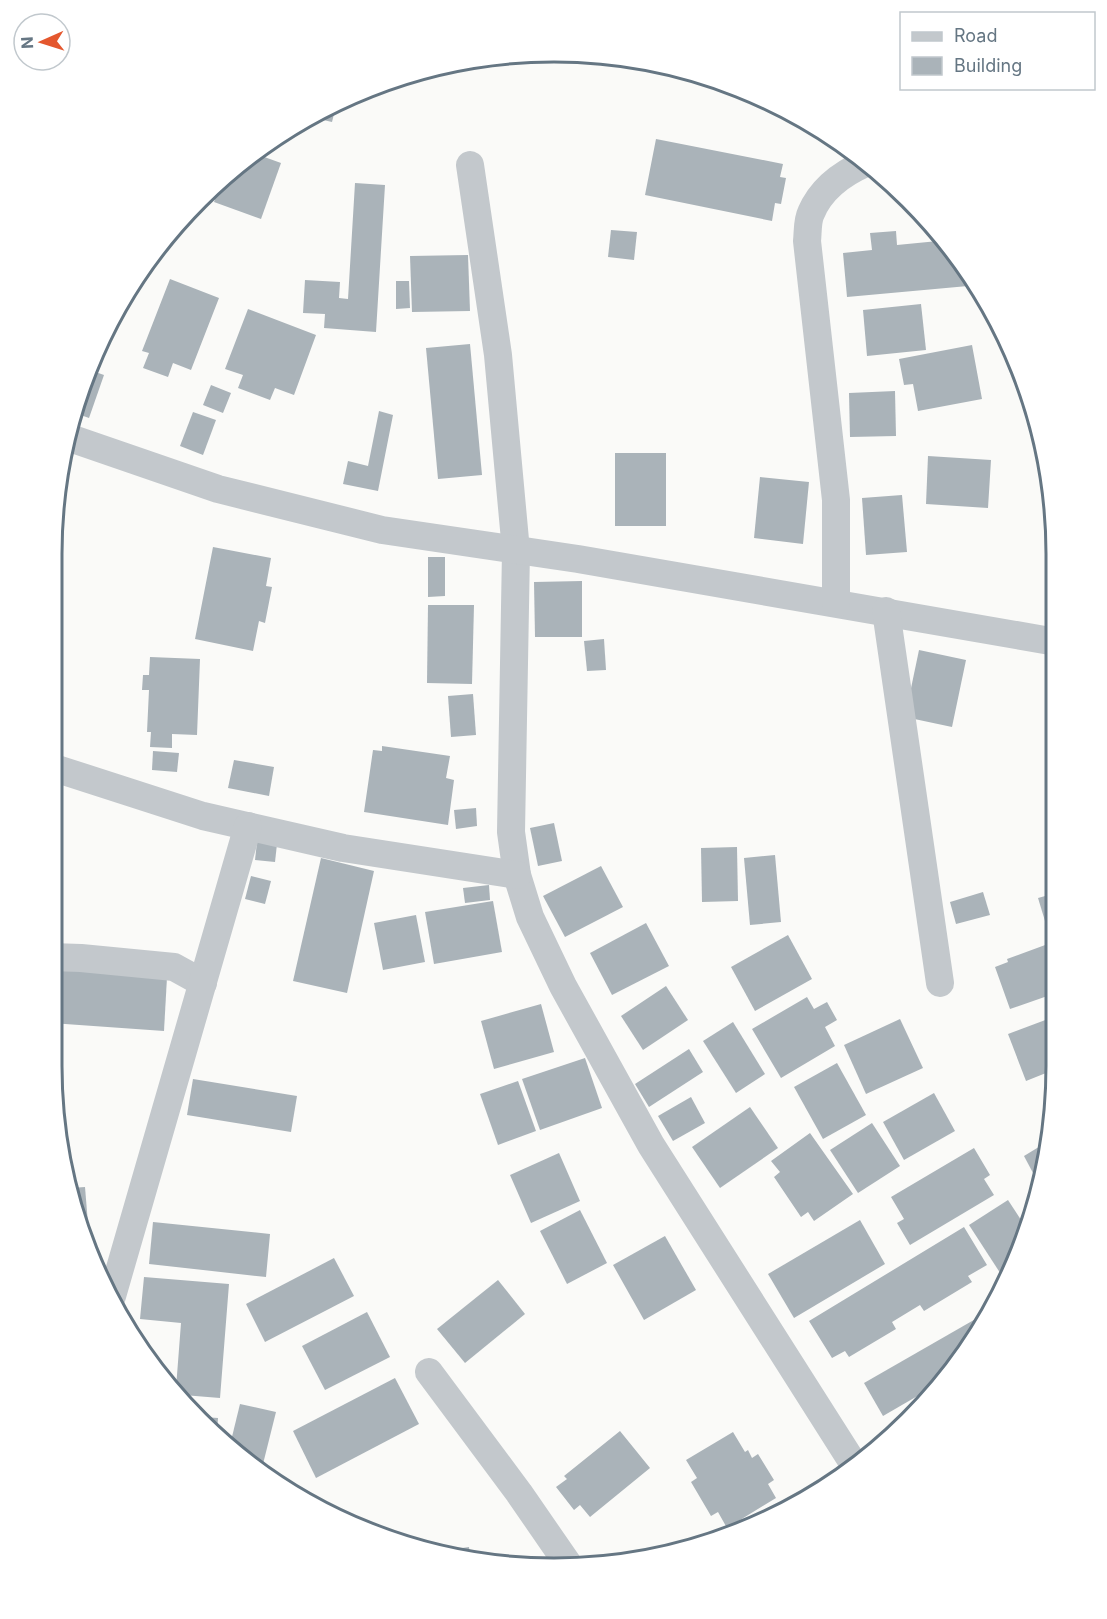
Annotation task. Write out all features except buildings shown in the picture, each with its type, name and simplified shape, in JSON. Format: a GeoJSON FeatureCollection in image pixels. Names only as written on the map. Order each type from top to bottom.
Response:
{"type":"FeatureCollection","features":[{"type":"Feature","properties":{"kind":"street"},"geometry":{"type":"LineString","coordinates":[[470,165],[498,356],[516,551],[511,832],[517,875],[530,917],[563,986],[651,1145],[851,1458]]}},
{"type":"Feature","properties":{"kind":"street"},"geometry":{"type":"LineString","coordinates":[[836,603],[836,500],[807,241],[810,214],[826,189],[858,167]]}},
{"type":"Feature","properties":{"kind":"street"},"geometry":{"type":"LineString","coordinates":[[75,441],[218,489],[382,530],[578,559],[1046,640]]}},
{"type":"Feature","properties":{"kind":"street"},"geometry":{"type":"LineString","coordinates":[[886,611],[940,983]]}},
{"type":"Feature","properties":{"kind":"street"},"geometry":{"type":"LineString","coordinates":[[62,771],[203,816],[343,848],[517,875]]}},
{"type":"Feature","properties":{"kind":"street"},"geometry":{"type":"LineString","coordinates":[[114,1288],[248,826]]}},
{"type":"Feature","properties":{"kind":"street"},"geometry":{"type":"LineString","coordinates":[[62,958],[174,967],[203,983]]}},
{"type":"Feature","properties":{"kind":"street"},"geometry":{"type":"LineString","coordinates":[[429,1372],[519,1493],[563,1557]]}}]}
